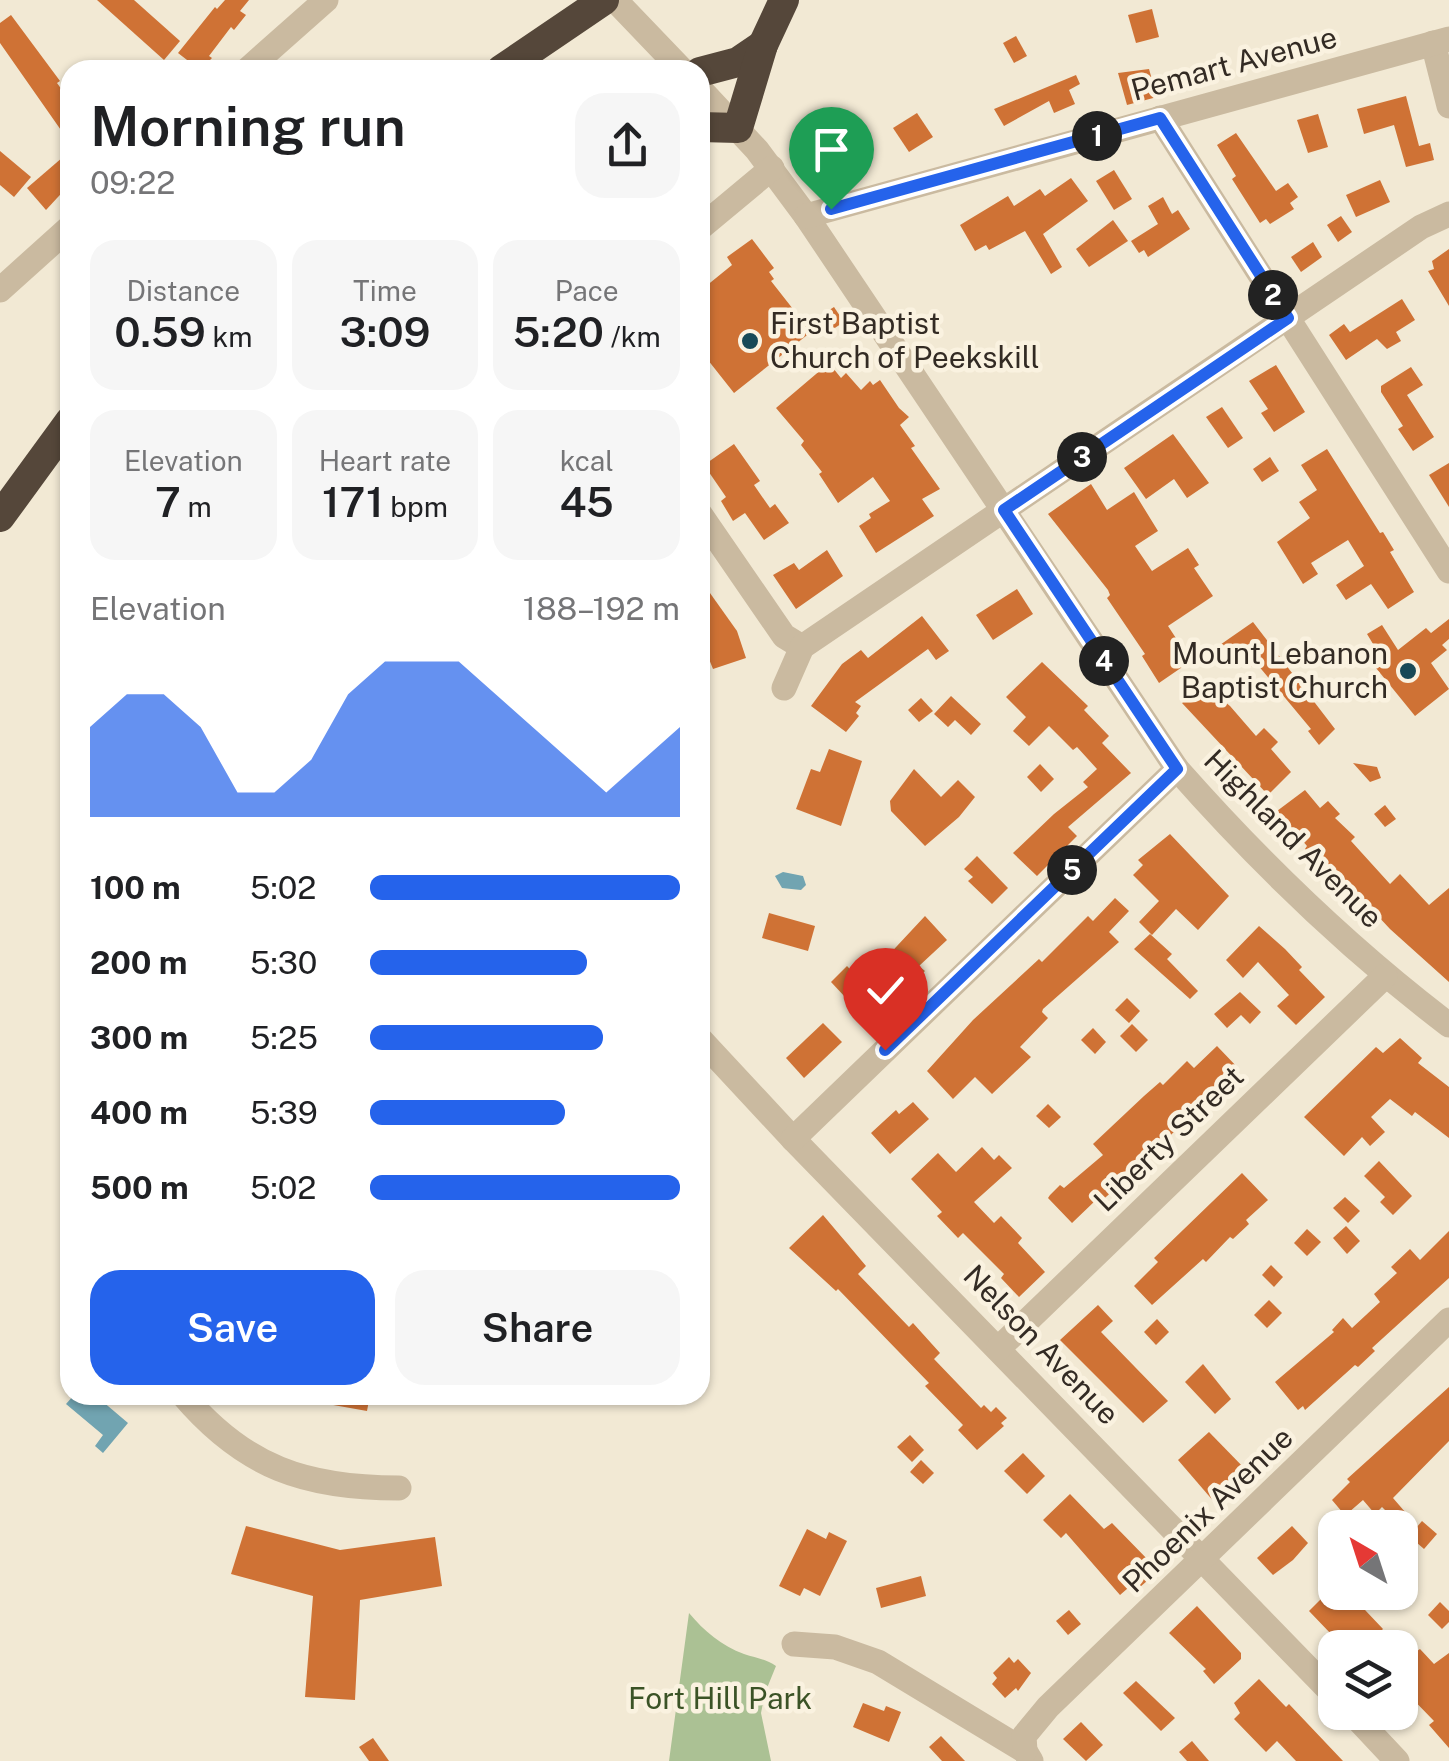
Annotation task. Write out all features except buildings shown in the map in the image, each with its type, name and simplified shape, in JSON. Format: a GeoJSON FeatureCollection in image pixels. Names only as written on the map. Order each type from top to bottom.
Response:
{"type":"FeatureCollection","features":[{"type":"Feature","properties":{"kind":"highway"},"geometry":{"type":"LineString","coordinates":[[519,60],[604,0]]}},
{"type":"Feature","properties":{"kind":"highway"},"geometry":{"type":"LineString","coordinates":[[710,127],[738,128],[763,44],[784,0]]}},
{"type":"Feature","properties":{"kind":"highway"},"geometry":{"type":"LineString","coordinates":[[710,69],[738,62],[763,44]]}},
{"type":"Feature","properties":{"kind":"highway"},"geometry":{"type":"LineString","coordinates":[[0,517],[60,435]]}},
{"type":"Feature","properties":{"kind":"street"},"geometry":{"type":"LineString","coordinates":[[258,60],[326,0]]}},
{"type":"Feature","properties":{"kind":"street"},"geometry":{"type":"LineString","coordinates":[[615,0],[672,60]]}},
{"type":"Feature","properties":{"kind":"street"},"geometry":{"type":"LineString","coordinates":[[1441,41],[1449,106]]}},
{"type":"Feature","properties":{"kind":"street","name":"Pemart Avenue"},"geometry":{"type":"LineString","coordinates":[[806,216],[1441,41]]}},
{"type":"Feature","properties":{"kind":"street","name":"Highland Avenue"},"geometry":{"type":"LineString","coordinates":[[710,99],[772,168],[806,216],[1177,769],[1228,828],[1385,976],[1449,1025]]}},
{"type":"Feature","properties":{"kind":"street"},"geometry":{"type":"LineString","coordinates":[[1160,118],[1449,571]]}},
{"type":"Feature","properties":{"kind":"street"},"geometry":{"type":"LineString","coordinates":[[710,220],[772,168]]}},
{"type":"Feature","properties":{"kind":"street"},"geometry":{"type":"LineString","coordinates":[[784,688],[802,647],[1420,227],[1449,214]]}},
{"type":"Feature","properties":{"kind":"street"},"geometry":{"type":"LineString","coordinates":[[0,290],[60,236]]}},
{"type":"Feature","properties":{"kind":"street"},"geometry":{"type":"LineString","coordinates":[[710,529],[784,636],[802,647]]}},
{"type":"Feature","properties":{"kind":"street"},"geometry":{"type":"LineString","coordinates":[[793,1139],[1177,769]]}},
{"type":"Feature","properties":{"kind":"street","name":"Liberty Street"},"geometry":{"type":"LineString","coordinates":[[999,1348],[1385,976]]}},
{"type":"Feature","properties":{"kind":"street","name":"Nelson Avenue"},"geometry":{"type":"LineString","coordinates":[[710,1050],[1318,1678]]}},
{"type":"Feature","properties":{"kind":"street","name":"Phoenix Avenue"},"geometry":{"type":"LineString","coordinates":[[1028,1756],[1024,1736],[1048,1708],[1449,1320]]}},
{"type":"Feature","properties":{"kind":"street"},"geometry":{"type":"LineString","coordinates":[[191,1405],[239,1447],[282,1472],[319,1482],[400,1488]]}},
{"type":"Feature","properties":{"kind":"street"},"geometry":{"type":"LineString","coordinates":[[794,1644],[835,1647],[878,1662],[1028,1756]]}},
{"type":"Feature","properties":{"kind":"street"},"geometry":{"type":"LineString","coordinates":[[1368,1730],[1397,1761]]}},
{"type":"Feature","properties":{"kind":"green space","name":"Fort Hill Park"},"geometry":{"type":"Polygon","coordinates":[[[689,1613],[728,1647],[776,1666],[761,1713],[771,1761],[669,1761],[689,1613]]]}},
{"type":"Feature","properties":{"kind":"water"},"geometry":{"type":"Polygon","coordinates":[[[783,872],[803,876],[806,885],[801,890],[782,888],[775,876],[783,872]]]}},
{"type":"Feature","properties":{"kind":"water"},"geometry":{"type":"Polygon","coordinates":[[[67,1405],[107,1405],[128,1423],[103,1453],[95,1446],[103,1435],[67,1405]]]}},
{"type":"Feature","properties":{"kind":"place","name":"First Baptist Church of Peekskill"},"geometry":{"type":"Point","coordinates":[750,341]}},
{"type":"Feature","properties":{"kind":"place","name":"Mount Lebanon Baptist Church"},"geometry":{"type":"Point","coordinates":[1408,671]}},
{"type":"Feature","properties":{"kind":"route"},"geometry":{"type":"LineString","coordinates":[[831,209],[1160,118],[1288,318],[1004,510],[1177,769],[885,1050]]}}]}
